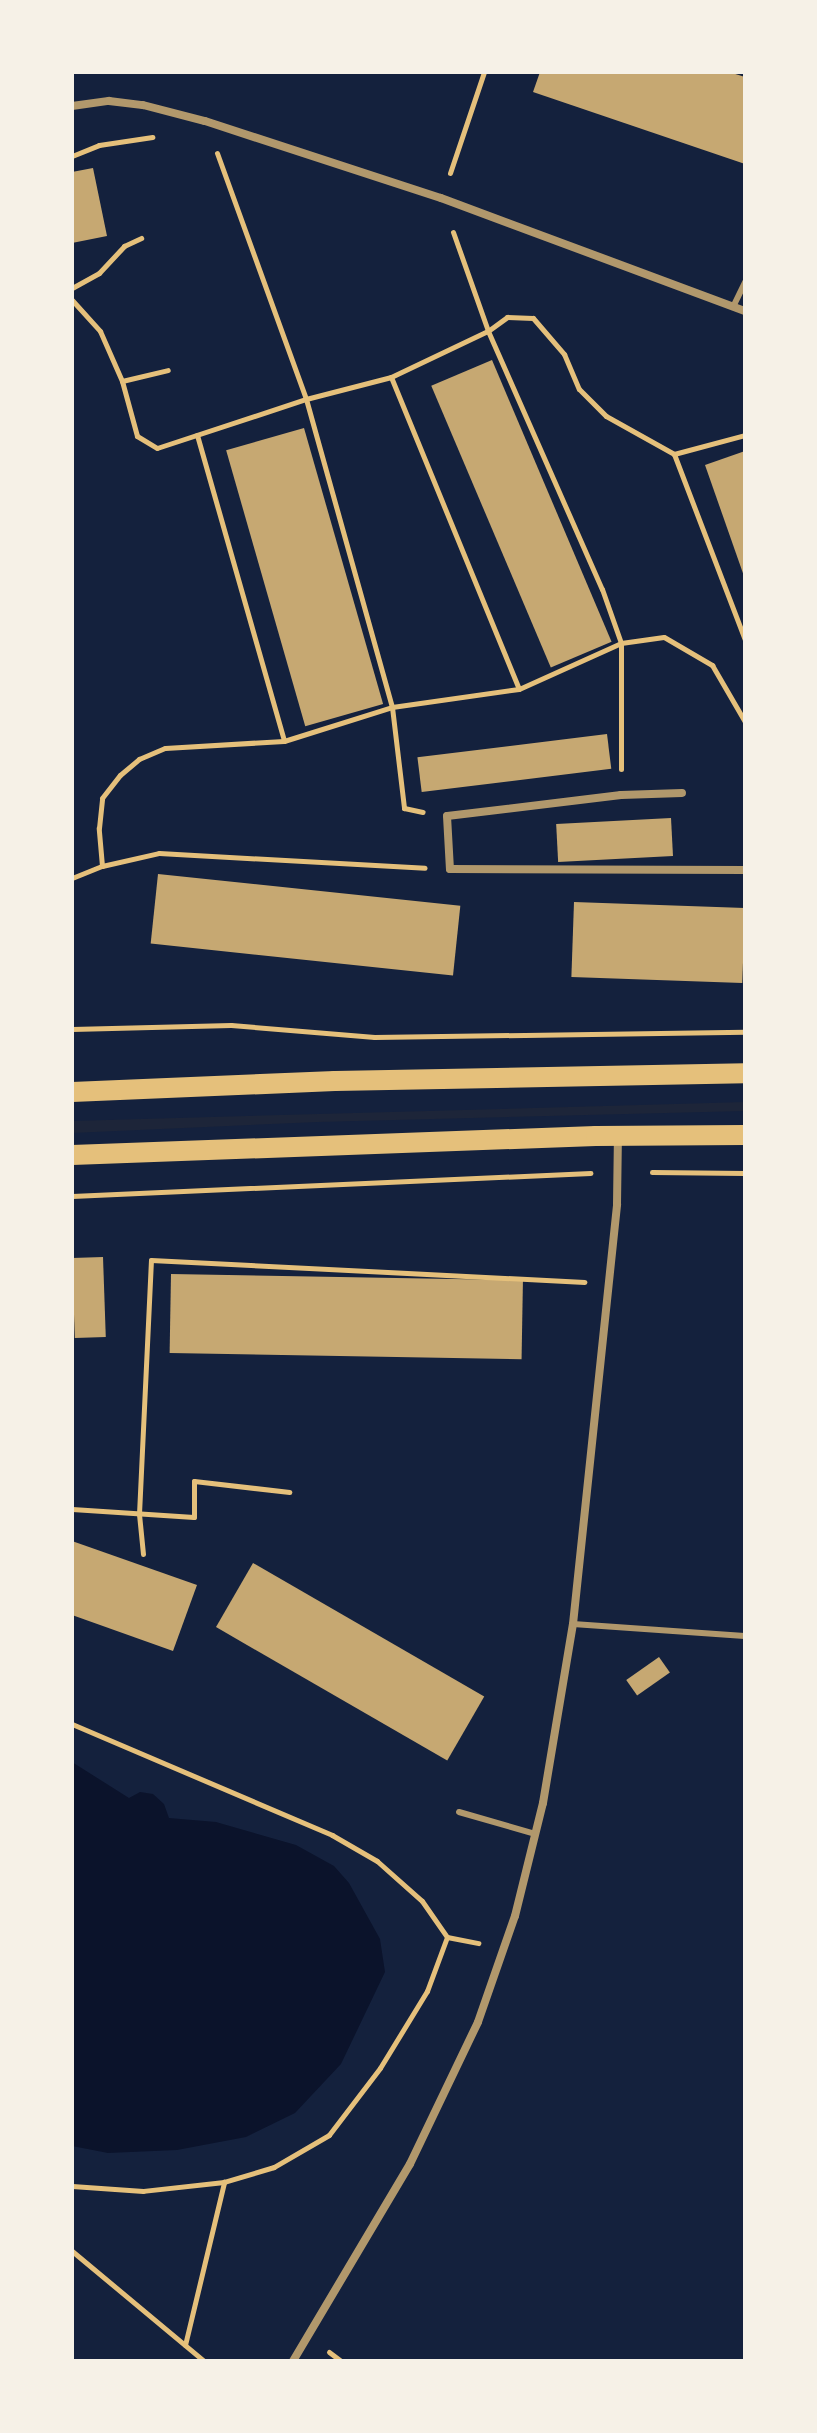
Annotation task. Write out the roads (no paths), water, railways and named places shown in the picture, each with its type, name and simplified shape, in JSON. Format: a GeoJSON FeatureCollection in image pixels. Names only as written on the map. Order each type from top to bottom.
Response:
{"type":"FeatureCollection","features":[{"type":"Feature","properties":{"kind":"main road"},"geometry":{"type":"LineString","coordinates":[[72,1092],[335,1081],[745,1073]]}},
{"type":"Feature","properties":{"kind":"main road"},"geometry":{"type":"LineString","coordinates":[[72,1155],[618,1135],[745,1135]]}},
{"type":"Feature","properties":{"kind":"street"},"geometry":{"type":"LineString","coordinates":[[72,106],[121,102],[205,121],[441,198],[745,311]]}},
{"type":"Feature","properties":{"kind":"street"},"geometry":{"type":"LineString","coordinates":[[682,793],[621,795],[447,816],[450,869],[745,870]]}},
{"type":"Feature","properties":{"kind":"street"},"geometry":{"type":"LineString","coordinates":[[293,2361],[410,2164],[478,2022],[515,1916],[535,1834],[573,1624],[609,1283],[618,1135]]}},
{"type":"Feature","properties":{"kind":"lane"},"geometry":{"type":"LineString","coordinates":[[733,307],[745,282]]}},
{"type":"Feature","properties":{"kind":"lane"},"geometry":{"type":"LineString","coordinates":[[573,1624],[745,1636]]}},
{"type":"Feature","properties":{"kind":"lane"},"geometry":{"type":"LineString","coordinates":[[459,1812],[535,1834]]}}]}
